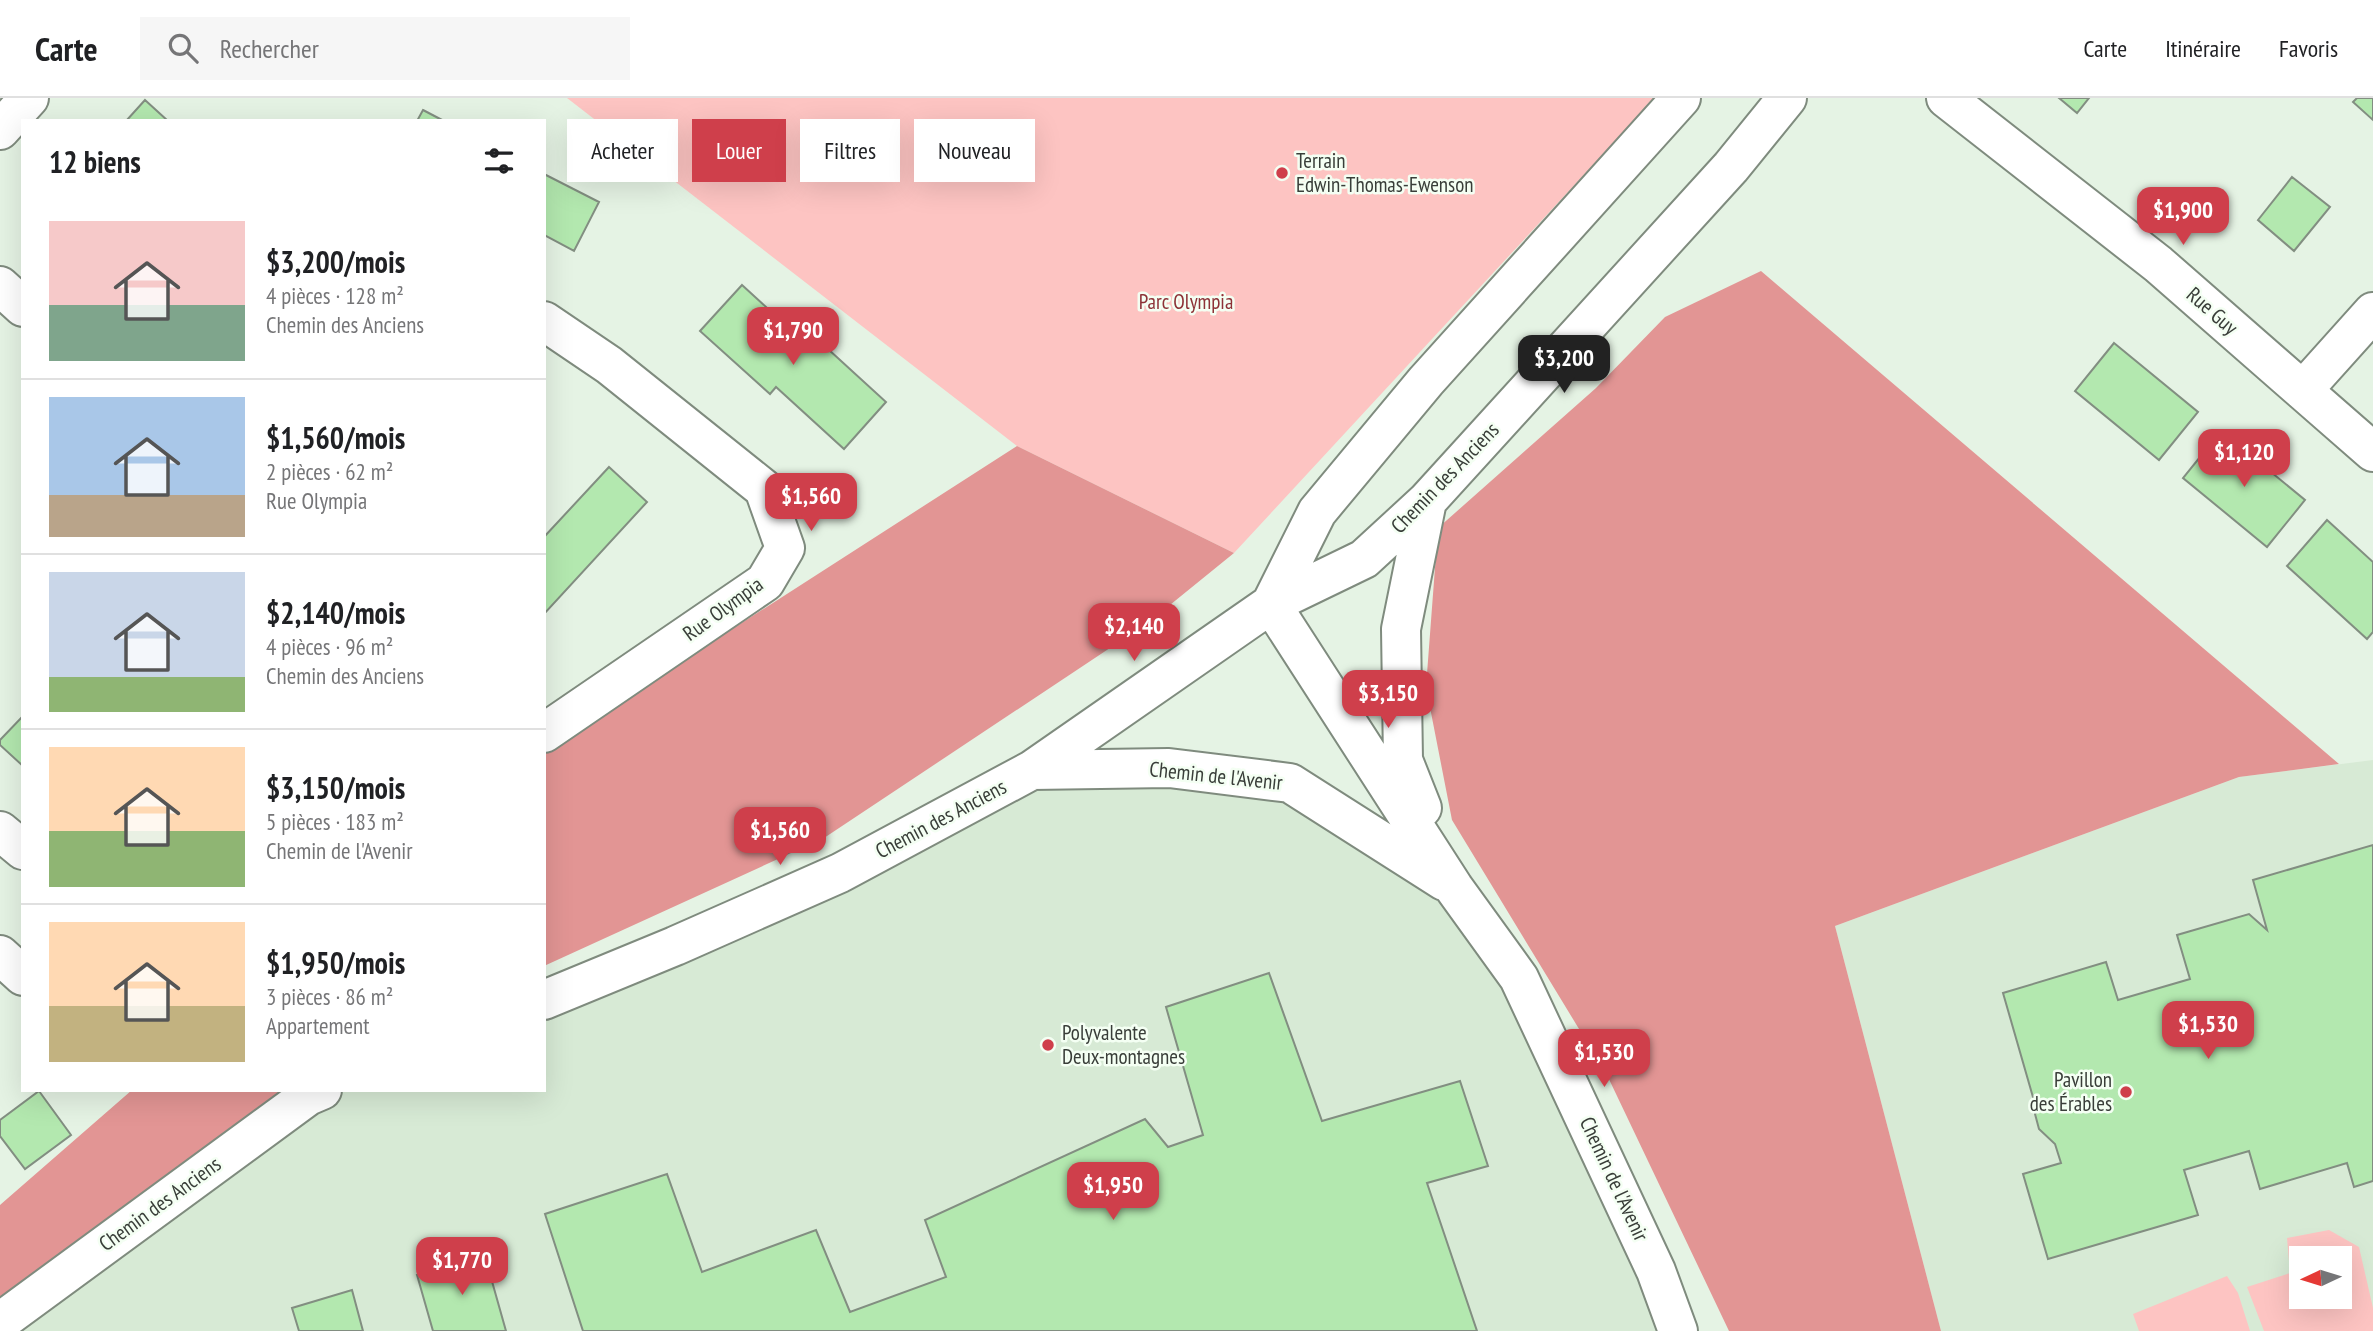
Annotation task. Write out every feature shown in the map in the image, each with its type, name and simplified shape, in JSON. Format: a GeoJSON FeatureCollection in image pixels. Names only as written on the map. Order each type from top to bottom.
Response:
{"type":"FeatureCollection","features":[{"type":"Feature","properties":{"kind":"street"},"geometry":{"type":"LineString","coordinates":[[0,130],[29,98]]}},
{"type":"Feature","properties":{"kind":"street","name":"Chemin des Anciens"},"geometry":{"type":"LineString","coordinates":[[1271,604],[1317,512],[1426,381],[1681,98]]}},
{"type":"Feature","properties":{"kind":"street","name":"Chemin des Anciens"},"geometry":{"type":"LineString","coordinates":[[546,999],[840,873],[1032,770],[1271,604],[1364,559],[1427,501],[1731,167],[1787,98]]}},
{"type":"Feature","properties":{"kind":"street","name":"Rue Guy"},"geometry":{"type":"LineString","coordinates":[[1946,98],[2158,264],[2373,452]]}},
{"type":"Feature","properties":{"kind":"street"},"geometry":{"type":"LineString","coordinates":[[0,286],[21,305]]}},
{"type":"Feature","properties":{"kind":"street"},"geometry":{"type":"LineString","coordinates":[[2303,390],[2373,312]]}},
{"type":"Feature","properties":{"kind":"street","name":"Rue Olympia"},"geometry":{"type":"LineString","coordinates":[[546,322],[609,365],[764,489],[785,548],[765,582],[546,732]]}},
{"type":"Feature","properties":{"kind":"street","name":"Chemin de l'Avenir"},"geometry":{"type":"LineString","coordinates":[[1427,501],[1401,629],[1403,760],[1454,888]]}},
{"type":"Feature","properties":{"kind":"street","name":"Chemin de l'Avenir"},"geometry":{"type":"LineString","coordinates":[[1271,604],[1454,888],[1520,978],[1656,1270],[1678,1331]]}},
{"type":"Feature","properties":{"kind":"street","name":"Chemin de l'Avenir"},"geometry":{"type":"LineString","coordinates":[[1032,770],[1168,768],[1290,783],[1454,888]]}},
{"type":"Feature","properties":{"kind":"street"},"geometry":{"type":"LineString","coordinates":[[0,831],[21,848]]}},
{"type":"Feature","properties":{"kind":"street"},"geometry":{"type":"LineString","coordinates":[[0,956],[21,974]]}},
{"type":"Feature","properties":{"kind":"street","name":"Chemin des Anciens"},"geometry":{"type":"LineString","coordinates":[[0,1322],[308,1096],[317,1092]]}},
{"type":"Feature","properties":{"kind":"shaded area"},"geometry":{"type":"Polygon","coordinates":[[[1761,271],[2339,764],[2239,777],[1835,926],[1941,1331],[1729,1331],[1607,1075],[1452,820],[1426,687],[1438,528],[1596,388],[1665,317],[1761,271]]]}},
{"type":"Feature","properties":{"kind":"shaded area"},"geometry":{"type":"Polygon","coordinates":[[[1017,446],[1234,553],[1149,622],[824,838],[546,965],[546,749],[1017,446]]]}},
{"type":"Feature","properties":{"kind":"shaded area","name":"Pavillon des Érables"},"geometry":{"type":"Polygon","coordinates":[[[2373,760],[2373,1331],[1941,1331],[1835,926],[2239,777],[2373,760]]]}},
{"type":"Feature","properties":{"kind":"shaded area","name":"Polyvalente Deux-montagnes"},"geometry":{"type":"Polygon","coordinates":[[[1032,770],[1290,783],[1454,888],[1678,1331],[0,1331],[319,1092],[546,1092],[546,999],[1032,770]]]}},
{"type":"Feature","properties":{"kind":"shaded area"},"geometry":{"type":"Polygon","coordinates":[[[130,1092],[282,1092],[0,1300],[0,1205],[130,1092]]]}},
{"type":"Feature","properties":{"kind":"green space","name":"Parc Olympia"},"geometry":{"type":"Polygon","coordinates":[[[567,98],[1655,98],[1234,553],[1017,446],[676,182],[678,182],[678,119],[594,119],[567,98]]]}},
{"type":"Feature","properties":{"kind":"green space"},"geometry":{"type":"Polygon","coordinates":[[[2329,1230],[2359,1247],[2373,1308],[2373,1331],[2264,1331],[2247,1287],[2289,1273],[2289,1309],[2352,1309],[2352,1246],[2289,1246],[2289,1261],[2287,1238],[2329,1230]]]}},
{"type":"Feature","properties":{"kind":"green space"},"geometry":{"type":"Polygon","coordinates":[[[2227,1276],[2238,1293],[2250,1331],[2139,1331],[2133,1314],[2227,1276]]]}},
{"type":"Feature","properties":{"kind":"building"},"geometry":{"type":"Polygon","coordinates":[[[2059,98],[2089,98],[2077,113],[2059,98]]]}},
{"type":"Feature","properties":{"kind":"building"},"geometry":{"type":"Polygon","coordinates":[[[2357,98],[2373,98],[2373,120],[2353,102],[2357,98]]]}},
{"type":"Feature","properties":{"kind":"building"},"geometry":{"type":"Polygon","coordinates":[[[145,100],[166,119],[128,119],[145,100]]]}},
{"type":"Feature","properties":{"kind":"building"},"geometry":{"type":"Polygon","coordinates":[[[423,110],[440,119],[418,119],[423,110]]]}},
{"type":"Feature","properties":{"kind":"building"},"geometry":{"type":"Polygon","coordinates":[[[546,175],[599,202],[574,251],[546,236],[546,175]]]}},
{"type":"Feature","properties":{"kind":"building"},"geometry":{"type":"Polygon","coordinates":[[[2292,177],[2330,207],[2294,251],[2258,220],[2292,177]]]}},
{"type":"Feature","properties":{"kind":"building"},"geometry":{"type":"Polygon","coordinates":[[[742,285],[810,347],[817,339],[886,402],[844,449],[776,387],[770,394],[700,331],[742,285]]]}},
{"type":"Feature","properties":{"kind":"building"},"geometry":{"type":"Polygon","coordinates":[[[2114,343],[2198,412],[2159,460],[2075,391],[2114,343]]]}},
{"type":"Feature","properties":{"kind":"building"},"geometry":{"type":"Polygon","coordinates":[[[2221,431],[2305,500],[2267,547],[2183,478],[2221,431]]]}},
{"type":"Feature","properties":{"kind":"building"},"geometry":{"type":"Polygon","coordinates":[[[609,467],[647,502],[546,612],[546,535],[609,467]]]}},
{"type":"Feature","properties":{"kind":"building"},"geometry":{"type":"Polygon","coordinates":[[[2327,520],[2373,562],[2373,632],[2367,639],[2287,566],[2327,520]]]}},
{"type":"Feature","properties":{"kind":"building"},"geometry":{"type":"Polygon","coordinates":[[[21,718],[21,764],[0,745],[0,740],[21,718]]]}},
{"type":"Feature","properties":{"kind":"building"},"geometry":{"type":"Polygon","coordinates":[[[2373,845],[2373,1181],[2354,1187],[2347,1163],[2260,1189],[2249,1151],[2184,1170],[2198,1215],[2048,1259],[2023,1174],[2061,1163],[2055,1144],[2039,1129],[2035,1114],[2037,1111],[2003,993],[2106,962],[2118,1000],[2190,979],[2177,935],[2249,914],[2267,930],[2253,880],[2373,845]]]}},
{"type":"Feature","properties":{"kind":"building","name":"Polyvalente Deux-montagnes"},"geometry":{"type":"Polygon","coordinates":[[[1269,973],[1322,1121],[1460,1081],[1488,1166],[1427,1183],[1477,1331],[583,1331],[545,1214],[667,1174],[702,1272],[816,1230],[850,1312],[946,1277],[925,1220],[1145,1119],[1168,1147],[1203,1135],[1166,1007],[1269,973]]]}},
{"type":"Feature","properties":{"kind":"building"},"geometry":{"type":"Polygon","coordinates":[[[40,1092],[71,1135],[25,1169],[0,1136],[0,1120],[40,1092]]]}},
{"type":"Feature","properties":{"kind":"building"},"geometry":{"type":"Polygon","coordinates":[[[484,1253],[506,1331],[433,1331],[417,1275],[484,1253]]]}},
{"type":"Feature","properties":{"kind":"building"},"geometry":{"type":"Polygon","coordinates":[[[352,1290],[363,1331],[299,1331],[292,1308],[352,1290]]]}},
{"type":"Feature","properties":{"kind":"place","name":"Terrain Edwin-Thomas-Ewenson"},"geometry":{"type":"Point","coordinates":[1282,173]}},
{"type":"Feature","properties":{"kind":"place","name":"Polyvalente Deux-montagnes"},"geometry":{"type":"Point","coordinates":[1048,1045]}},
{"type":"Feature","properties":{"kind":"place","name":"Pavillon des Érables"},"geometry":{"type":"Point","coordinates":[2126,1092]}}]}
